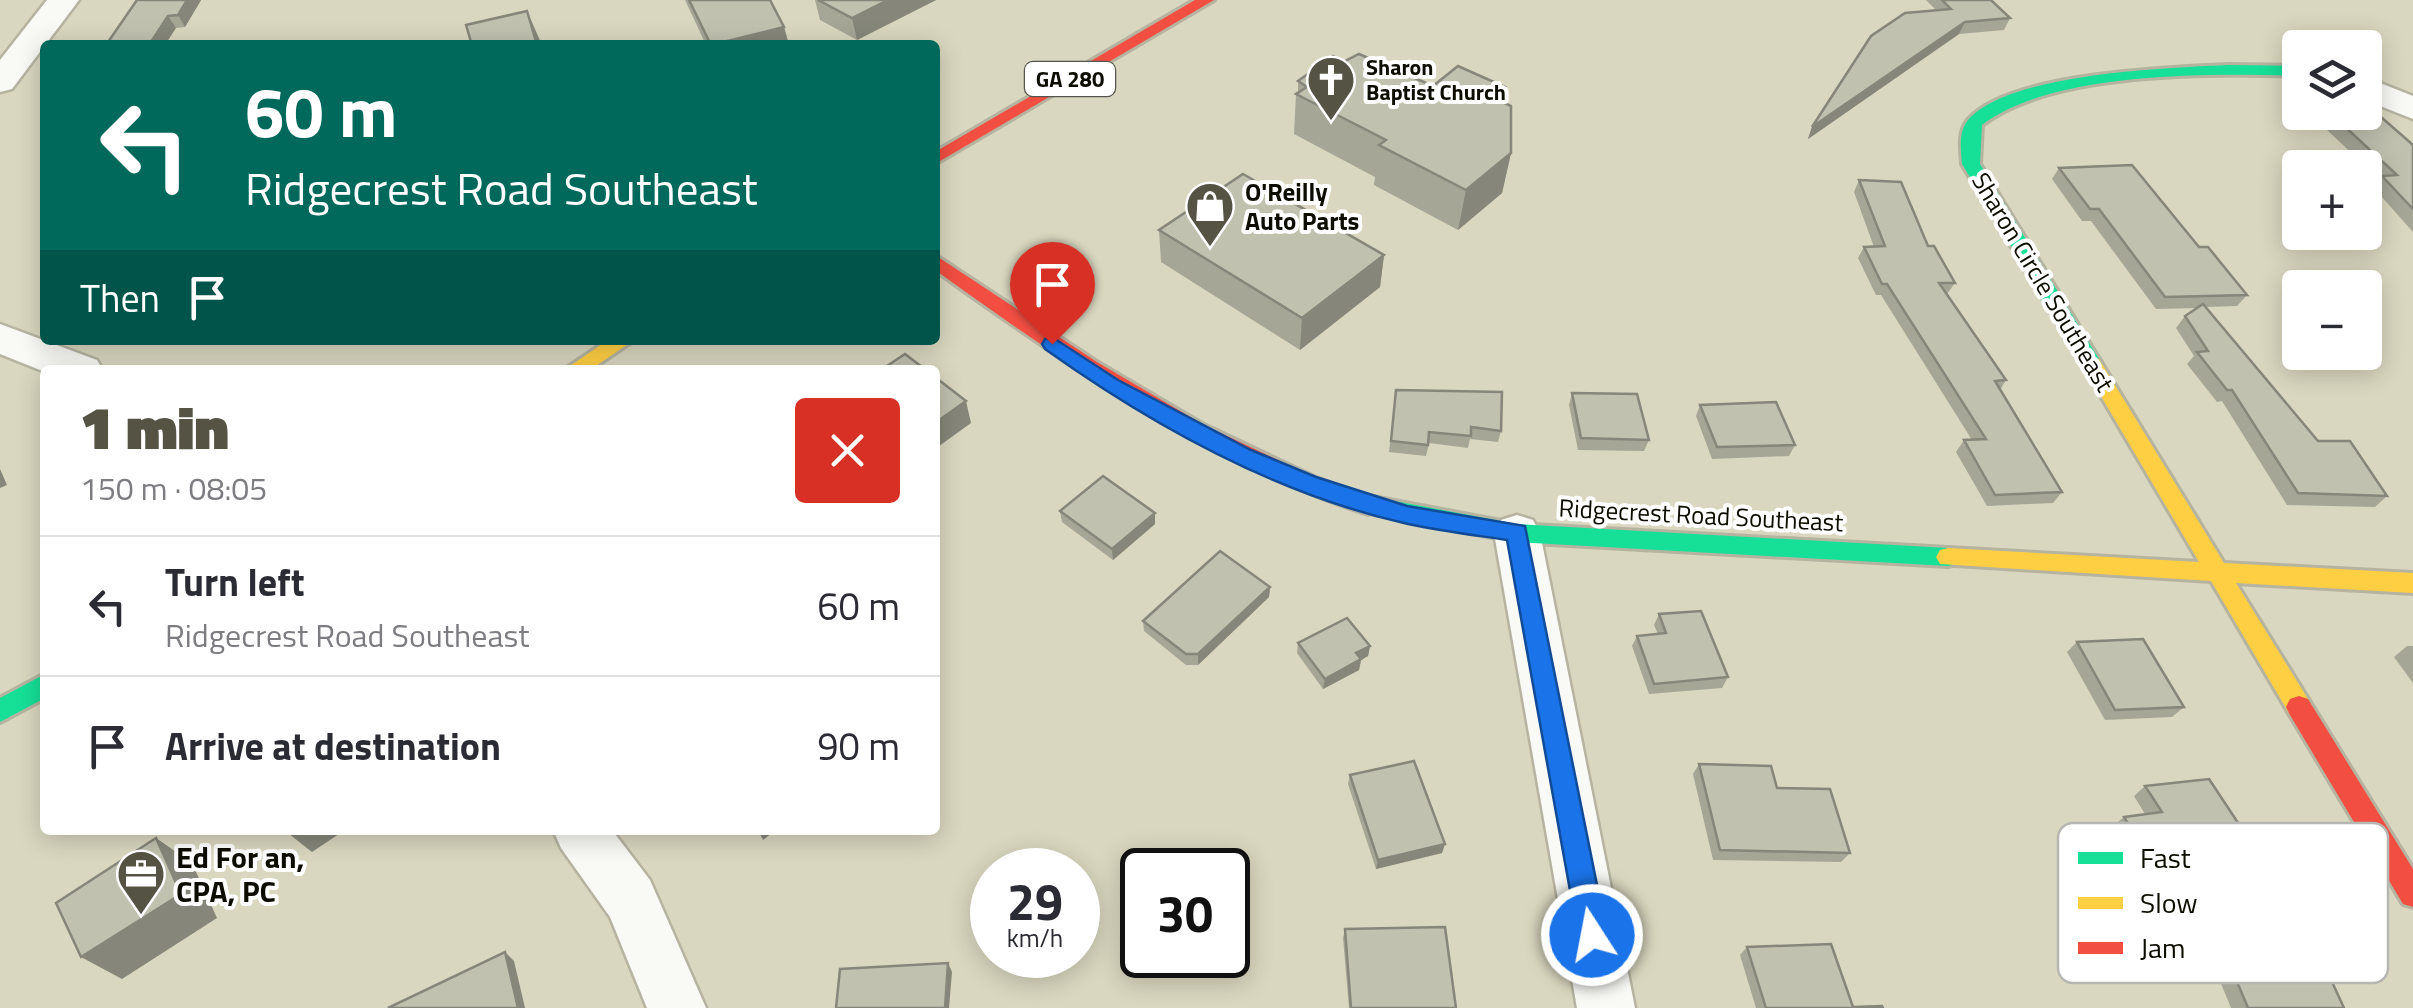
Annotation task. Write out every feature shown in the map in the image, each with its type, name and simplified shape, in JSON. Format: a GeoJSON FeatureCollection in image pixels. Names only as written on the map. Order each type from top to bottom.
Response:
{"type":"FeatureCollection","features":[{"type":"Feature","properties":{"kind":"street"},"geometry":{"type":"LineString","coordinates":[[0,82],[64,0]]}},
{"type":"Feature","properties":{"kind":"street","name":"GA 280"},"geometry":{"type":"LineString","coordinates":[[940,156],[1206,0]]}},
{"type":"Feature","properties":{"kind":"street","name":"Sharon Circle Southeast"},"geometry":{"type":"LineString","coordinates":[[2282,71],[2228,70],[2103,82],[2018,97],[1994,106],[1974,122],[1968,140],[1971,164],[1982,186],[2370,823]]}},
{"type":"Feature","properties":{"kind":"street"},"geometry":{"type":"LineString","coordinates":[[2382,95],[2413,109]]}},
{"type":"Feature","properties":{"kind":"street","name":"Ridgecrest Road Southeast"},"geometry":{"type":"LineString","coordinates":[[940,265],[1111,385],[1243,456],[1372,506],[1442,522],[1517,532],[2413,583]]}},
{"type":"Feature","properties":{"kind":"street"},"geometry":{"type":"LineString","coordinates":[[0,338],[69,365]]}},
{"type":"Feature","properties":{"kind":"street"},"geometry":{"type":"LineString","coordinates":[[582,365],[616,345]]}},
{"type":"Feature","properties":{"kind":"street"},"geometry":{"type":"LineString","coordinates":[[1517,532],[1606,1008]]}},
{"type":"Feature","properties":{"kind":"street"},"geometry":{"type":"LineString","coordinates":[[0,711],[40,688]]}},
{"type":"Feature","properties":{"kind":"street"},"geometry":{"type":"LineString","coordinates":[[584,835],[630,899],[677,1008]]}},
{"type":"Feature","properties":{"kind":"street","name":"Sharon Circle Southeast"},"geometry":{"type":"LineString","coordinates":[[2388,852],[2413,894]]}},
{"type":"Feature","properties":{"kind":"building"},"geometry":{"type":"Polygon","coordinates":[[[137,0],[187,0],[178,15],[168,16],[152,40],[109,40],[137,0]]]}},
{"type":"Feature","properties":{"kind":"building"},"geometry":{"type":"Polygon","coordinates":[[[689,0],[770,0],[784,27],[731,40],[709,40],[689,0]]]}},
{"type":"Feature","properties":{"kind":"building"},"geometry":{"type":"Polygon","coordinates":[[[818,0],[888,0],[852,18],[818,0]]]}},
{"type":"Feature","properties":{"kind":"building"},"geometry":{"type":"Polygon","coordinates":[[[1942,0],[1991,0],[2010,18],[1965,22],[1812,127],[1871,36],[1905,13],[1951,9],[1942,0]]]}},
{"type":"Feature","properties":{"kind":"building"},"geometry":{"type":"Polygon","coordinates":[[[527,11],[536,40],[470,40],[466,25],[527,11]]]}},
{"type":"Feature","properties":{"kind":"building"},"geometry":{"type":"Polygon","coordinates":[[[1359,54],[1433,86],[1458,66],[1505,87],[1494,98],[1511,106],[1511,153],[1466,190],[1379,145],[1386,140],[1296,94],[1307,87],[1298,81],[1333,56],[1343,62],[1359,54]]]}},
{"type":"Feature","properties":{"kind":"building"},"geometry":{"type":"Polygon","coordinates":[[[2382,118],[2413,145],[2413,209],[2382,176],[2397,175],[2382,161],[2382,150],[2370,150],[2348,130],[2382,130],[2382,118]]]}},
{"type":"Feature","properties":{"kind":"building"},"geometry":{"type":"Polygon","coordinates":[[[2132,165],[2199,247],[2208,247],[2247,295],[2165,297],[2099,209],[2090,209],[2059,168],[2132,165]]]}},
{"type":"Feature","properties":{"kind":"building"},"geometry":{"type":"Polygon","coordinates":[[[1243,174],[1384,255],[1302,318],[1159,230],[1243,174]]]}},
{"type":"Feature","properties":{"kind":"building"},"geometry":{"type":"Polygon","coordinates":[[[1859,180],[1901,182],[1928,246],[1934,246],[1955,283],[1939,283],[2006,380],[1995,381],[2062,492],[1995,495],[1964,440],[1986,439],[1887,284],[1882,284],[1864,247],[1885,246],[1859,180]]]}},
{"type":"Feature","properties":{"kind":"building"},"geometry":{"type":"Polygon","coordinates":[[[2203,304],[2318,441],[2350,441],[2387,496],[2298,493],[2232,390],[2227,390],[2197,352],[2208,351],[2185,316],[2203,304]]]}},
{"type":"Feature","properties":{"kind":"building"},"geometry":{"type":"Polygon","coordinates":[[[905,354],[919,365],[888,365],[905,354]]]}},
{"type":"Feature","properties":{"kind":"building"},"geometry":{"type":"Polygon","coordinates":[[[940,381],[966,401],[940,419],[940,381]]]}},
{"type":"Feature","properties":{"kind":"building"},"geometry":{"type":"Polygon","coordinates":[[[1396,390],[1502,392],[1501,431],[1471,427],[1471,436],[1429,432],[1428,445],[1391,441],[1396,390]]]}},
{"type":"Feature","properties":{"kind":"building"},"geometry":{"type":"Polygon","coordinates":[[[1572,393],[1637,394],[1649,440],[1581,438],[1572,393]]]}},
{"type":"Feature","properties":{"kind":"building"},"geometry":{"type":"Polygon","coordinates":[[[1776,402],[1795,445],[1717,447],[1700,405],[1776,402]]]}},
{"type":"Feature","properties":{"kind":"building"},"geometry":{"type":"Polygon","coordinates":[[[1103,476],[1155,513],[1112,549],[1060,511],[1103,476]]]}},
{"type":"Feature","properties":{"kind":"building"},"geometry":{"type":"Polygon","coordinates":[[[1220,551],[1270,587],[1198,654],[1186,654],[1143,621],[1220,551]]]}},
{"type":"Feature","properties":{"kind":"building"},"geometry":{"type":"Polygon","coordinates":[[[1701,611],[1728,677],[1654,684],[1637,636],[1666,633],[1659,614],[1701,611]]]}},
{"type":"Feature","properties":{"kind":"building"},"geometry":{"type":"Polygon","coordinates":[[[1347,618],[1370,646],[1356,653],[1361,659],[1325,679],[1298,643],[1347,618]]]}},
{"type":"Feature","properties":{"kind":"building"},"geometry":{"type":"Polygon","coordinates":[[[2143,639],[2184,707],[2115,710],[2077,642],[2143,639]]]}},
{"type":"Feature","properties":{"kind":"building"},"geometry":{"type":"Polygon","coordinates":[[[1414,761],[1445,844],[1378,860],[1350,775],[1414,761]]]}},
{"type":"Feature","properties":{"kind":"building"},"geometry":{"type":"Polygon","coordinates":[[[1699,764],[1771,766],[1777,788],[1830,789],[1850,853],[1720,850],[1699,764]]]}},
{"type":"Feature","properties":{"kind":"building"},"geometry":{"type":"Polygon","coordinates":[[[2209,779],[2238,823],[2128,823],[2124,817],[2162,812],[2145,786],[2209,779]]]}},
{"type":"Feature","properties":{"kind":"building"},"geometry":{"type":"Polygon","coordinates":[[[156,838],[181,894],[81,957],[56,903],[156,838]]]}},
{"type":"Feature","properties":{"kind":"building"},"geometry":{"type":"Polygon","coordinates":[[[1445,927],[1456,1008],[1351,1008],[1345,929],[1445,927]]]}},
{"type":"Feature","properties":{"kind":"building"},"geometry":{"type":"Polygon","coordinates":[[[1831,944],[1853,1007],[1883,1008],[1766,1008],[1747,947],[1831,944]]]}},
{"type":"Feature","properties":{"kind":"building"},"geometry":{"type":"Polygon","coordinates":[[[505,952],[518,1008],[388,1008],[505,952]]]}},
{"type":"Feature","properties":{"kind":"building"},"geometry":{"type":"Polygon","coordinates":[[[948,963],[945,1008],[836,1008],[840,969],[948,963]]]}},
{"type":"Feature","properties":{"kind":"building"},"geometry":{"type":"Polygon","coordinates":[[[2238,983],[2333,983],[2344,1008],[2248,1008],[2238,983]]]}},
{"type":"Feature","properties":{"kind":"traffic: fast"},"geometry":{"type":"LineString","coordinates":[[2092,364],[1971,164],[1974,124],[2002,104],[2083,82],[2181,72],[2282,71]]}},
{"type":"Feature","properties":{"kind":"traffic: fast"},"geometry":{"type":"LineString","coordinates":[[1368,505],[1517,533],[1948,557]]}},
{"type":"Feature","properties":{"kind":"traffic: fast"},"geometry":{"type":"LineString","coordinates":[[0,711],[40,688]]}},
{"type":"Feature","properties":{"kind":"traffic: slow"},"geometry":{"type":"LineString","coordinates":[[582,365],[616,345]]}},
{"type":"Feature","properties":{"kind":"traffic: slow"},"geometry":{"type":"LineString","coordinates":[[2092,364],[2299,707]]}},
{"type":"Feature","properties":{"kind":"traffic: slow"},"geometry":{"type":"LineString","coordinates":[[1948,557],[2413,583]]}},
{"type":"Feature","properties":{"kind":"traffic: jam"},"geometry":{"type":"LineString","coordinates":[[940,156],[1206,0]]}},
{"type":"Feature","properties":{"kind":"traffic: jam"},"geometry":{"type":"LineString","coordinates":[[940,264],[1089,367],[1196,431],[1309,484],[1368,505]]}},
{"type":"Feature","properties":{"kind":"traffic: jam"},"geometry":{"type":"LineString","coordinates":[[2299,707],[2370,823]]}},
{"type":"Feature","properties":{"kind":"traffic: jam"},"geometry":{"type":"LineString","coordinates":[[2388,853],[2413,894]]}},
{"type":"Feature","properties":{"kind":"place","name":"Sharon Baptist Church"},"geometry":{"type":"Point","coordinates":[1331,122]}},
{"type":"Feature","properties":{"kind":"place","name":"O'Reilly Auto Parts"},"geometry":{"type":"Point","coordinates":[1210,248]}},
{"type":"Feature","properties":{"kind":"place","name":"Ed For an, CPA, PC"},"geometry":{"type":"Point","coordinates":[141,916]}},
{"type":"Feature","properties":{"kind":"route"},"geometry":{"type":"LineString","coordinates":[[1052,344],[1111,385],[1243,456],[1308,484],[1372,506],[1442,522],[1517,532],[1592,935]]}}]}
